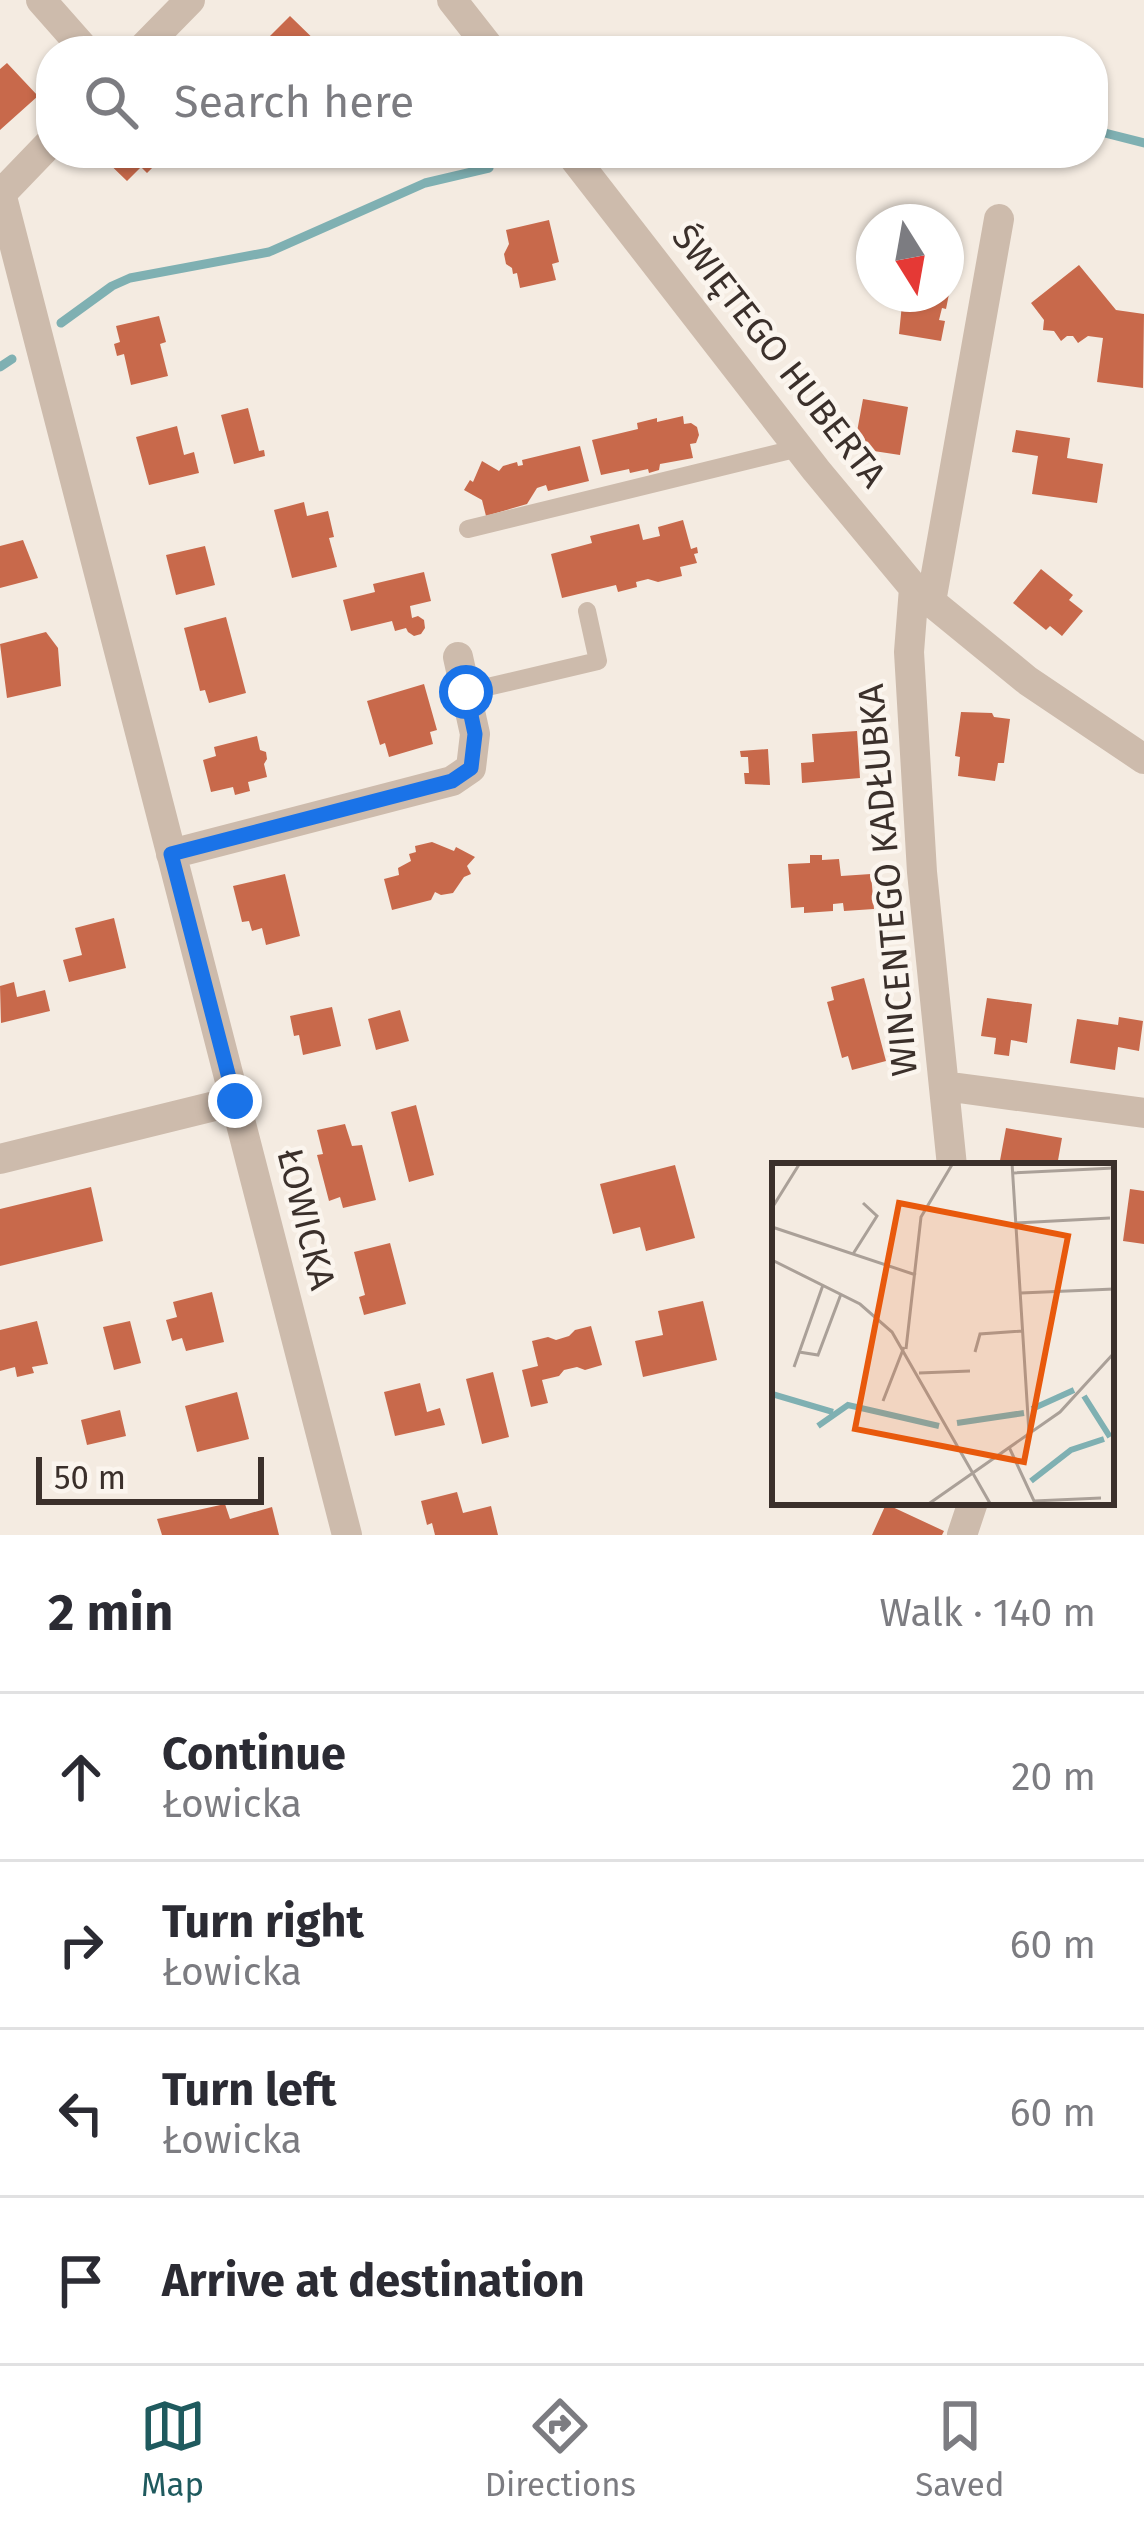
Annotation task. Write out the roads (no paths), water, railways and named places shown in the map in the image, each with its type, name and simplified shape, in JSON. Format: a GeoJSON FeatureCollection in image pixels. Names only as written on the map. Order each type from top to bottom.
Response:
{"type":"FeatureCollection","features":[{"type":"Feature","properties":{"kind":"street"},"geometry":{"type":"LineString","coordinates":[[40,0],[72,36]]}},
{"type":"Feature","properties":{"kind":"street"},"geometry":{"type":"LineString","coordinates":[[155,36],[190,0]]}},
{"type":"Feature","properties":{"kind":"street"},"geometry":{"type":"LineString","coordinates":[[452,0],[480,36]]}},
{"type":"Feature","properties":{"kind":"street"},"geometry":{"type":"LineString","coordinates":[[1,194],[36,158]]}},
{"type":"Feature","properties":{"kind":"street","name":"ŚWIĘTEGO HUBERTA"},"geometry":{"type":"LineString","coordinates":[[582,168],[799,448],[923,595],[1028,681],[1144,759]]}},
{"type":"Feature","properties":{"kind":"street","name":"ŁOWICKA"},"geometry":{"type":"LineString","coordinates":[[1,194],[347,1535]]}},
{"type":"Feature","properties":{"kind":"street"},"geometry":{"type":"LineString","coordinates":[[923,595],[999,219]]}},
{"type":"Feature","properties":{"kind":"street","name":"WINCENTEGO KADŁUBKA"},"geometry":{"type":"LineString","coordinates":[[923,595],[909,652],[911,696],[922,872],[952,1163]]}},
{"type":"Feature","properties":{"kind":"street"},"geometry":{"type":"LineString","coordinates":[[171,854],[452,781],[471,768],[475,734],[458,657]]}},
{"type":"Feature","properties":{"kind":"street"},"geometry":{"type":"LineString","coordinates":[[944,1086],[1144,1113]]}},
{"type":"Feature","properties":{"kind":"street"},"geometry":{"type":"LineString","coordinates":[[0,1159],[235,1101]]}},
{"type":"Feature","properties":{"kind":"street"},"geometry":{"type":"LineString","coordinates":[[962,1535],[973,1505]]}},
{"type":"Feature","properties":{"kind":"lane"},"geometry":{"type":"LineString","coordinates":[[468,529],[799,448]]}},
{"type":"Feature","properties":{"kind":"lane"},"geometry":{"type":"LineString","coordinates":[[466,692],[598,661],[587,611]]}},
{"type":"Feature","properties":{"kind":"waterway"},"geometry":{"type":"LineString","coordinates":[[1108,134],[1144,143]]}},
{"type":"Feature","properties":{"kind":"waterway"},"geometry":{"type":"LineString","coordinates":[[61,323],[130,278],[269,252],[425,183],[489,168]]}},
{"type":"Feature","properties":{"kind":"waterway"},"geometry":{"type":"LineString","coordinates":[[0,367],[12,359]]}}]}
